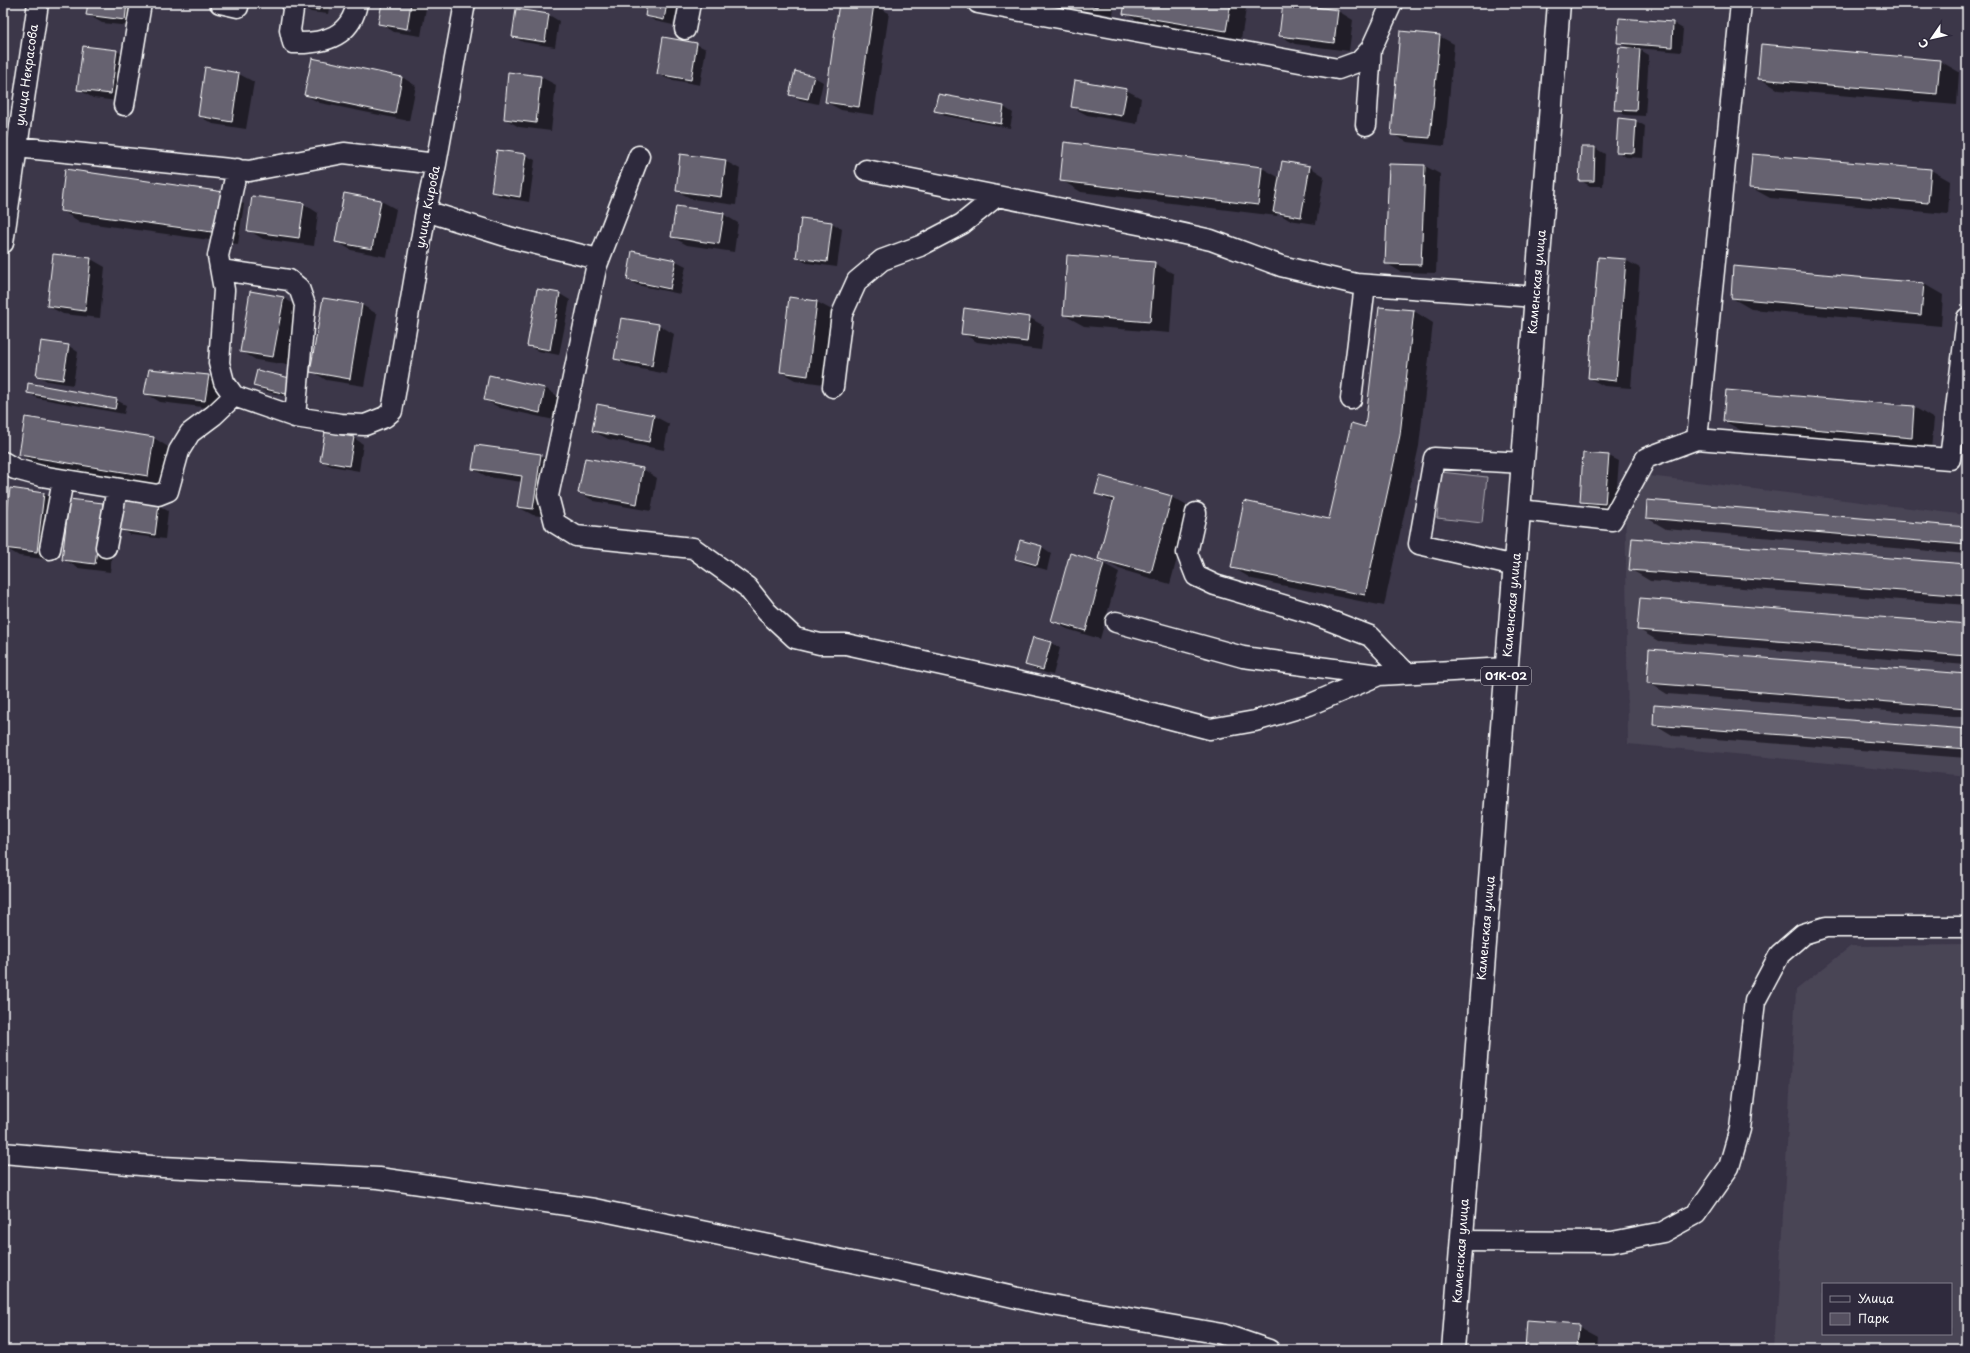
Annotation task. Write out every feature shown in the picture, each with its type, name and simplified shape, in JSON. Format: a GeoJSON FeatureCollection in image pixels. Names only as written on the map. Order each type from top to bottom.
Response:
{"type":"FeatureCollection","features":[{"type":"Feature","properties":{"kind":"main road","name":"Каменская улица"},"geometry":{"type":"LineString","coordinates":[[1453,1350],[1559,3]]}},
{"type":"Feature","properties":{"kind":"street","name":"улица Некрасова"},"geometry":{"type":"LineString","coordinates":[[3,243],[38,3]]}},
{"type":"Feature","properties":{"kind":"street"},"geometry":{"type":"LineString","coordinates":[[124,105],[140,3]]}},
{"type":"Feature","properties":{"kind":"street"},"geometry":{"type":"LineString","coordinates":[[294,3],[290,30],[293,43],[328,40],[345,31],[355,15],[357,3]]}},
{"type":"Feature","properties":{"kind":"street","name":"улица Кирова"},"geometry":{"type":"LineString","coordinates":[[295,417],[341,424],[365,424],[385,417],[392,411],[426,211],[465,3]]}},
{"type":"Feature","properties":{"kind":"street"},"geometry":{"type":"LineString","coordinates":[[685,29],[690,3]]}},
{"type":"Feature","properties":{"kind":"street"},"geometry":{"type":"LineString","coordinates":[[978,3],[1338,69],[1360,61],[1371,49],[1392,3]]}},
{"type":"Feature","properties":{"kind":"street"},"geometry":{"type":"LineString","coordinates":[[1697,439],[1741,3]]}},
{"type":"Feature","properties":{"kind":"street"},"geometry":{"type":"LineString","coordinates":[[1366,125],[1371,49]]}},
{"type":"Feature","properties":{"kind":"street"},"geometry":{"type":"LineString","coordinates":[[17,147],[249,171],[344,153],[436,164]]}},
{"type":"Feature","properties":{"kind":"street"},"geometry":{"type":"LineString","coordinates":[[597,265],[639,156]]}},
{"type":"Feature","properties":{"kind":"street"},"geometry":{"type":"LineString","coordinates":[[221,270],[289,280],[299,288],[305,305],[295,417],[234,396],[224,382],[219,363],[224,290],[218,256],[237,170]]}},
{"type":"Feature","properties":{"kind":"street"},"geometry":{"type":"LineString","coordinates":[[866,170],[1210,240],[1281,266],[1366,284],[1536,297]]}},
{"type":"Feature","properties":{"kind":"street"},"geometry":{"type":"LineString","coordinates":[[833,387],[842,314],[858,281],[882,260],[920,246],[962,224],[998,196]]}},
{"type":"Feature","properties":{"kind":"street"},"geometry":{"type":"LineString","coordinates":[[426,211],[512,238],[598,259],[548,496],[555,523],[576,536],[693,548],[747,587],[767,612],[795,638],[820,644],[846,644],[1060,690],[1210,729],[1255,721],[1309,705],[1379,675]]}},
{"type":"Feature","properties":{"kind":"street"},"geometry":{"type":"LineString","coordinates":[[1351,399],[1366,284]]}},
{"type":"Feature","properties":{"kind":"street"},"geometry":{"type":"LineString","coordinates":[[1519,510],[1612,520],[1646,458],[1697,439],[1950,459],[1967,318]]}},
{"type":"Feature","properties":{"kind":"street"},"geometry":{"type":"LineString","coordinates":[[4,469],[15,469],[41,476],[158,495],[168,491],[179,451],[190,433],[214,415],[234,396]]}},
{"type":"Feature","properties":{"kind":"street"},"geometry":{"type":"LineString","coordinates":[[1515,566],[1419,544],[1434,458],[1523,463]]}},
{"type":"Feature","properties":{"kind":"street"},"geometry":{"type":"LineString","coordinates":[[50,549],[64,480]]}},
{"type":"Feature","properties":{"kind":"street"},"geometry":{"type":"LineString","coordinates":[[106,547],[117,489]]}},
{"type":"Feature","properties":{"kind":"street"},"geometry":{"type":"LineString","coordinates":[[1196,513],[1187,553],[1196,576],[1215,585],[1313,614],[1370,636],[1406,673]]}},
{"type":"Feature","properties":{"kind":"street"},"geometry":{"type":"LineString","coordinates":[[1116,622],[1243,657],[1379,675],[1507,668]]}},
{"type":"Feature","properties":{"kind":"street"},"geometry":{"type":"LineString","coordinates":[[1461,1241],[1612,1242],[1663,1232],[1696,1214],[1729,1167],[1740,1129],[1755,1001],[1780,954],[1803,934],[1826,927],[1967,927]]}},
{"type":"Feature","properties":{"kind":"street"},"geometry":{"type":"LineString","coordinates":[[3,1153],[164,1167],[379,1178],[594,1210],[934,1278],[1040,1303],[1222,1334],[1269,1350]]}},
{"type":"Feature","properties":{"kind":"shaded area"},"geometry":{"type":"Polygon","coordinates":[[[1625,473],[1967,515],[1967,776],[1628,744],[1625,473]]]}},
{"type":"Feature","properties":{"kind":"shaded area"},"geometry":{"type":"Polygon","coordinates":[[[1967,945],[1967,1350],[1775,1350],[1796,990],[1851,946],[1967,945]]]}},
{"type":"Feature","properties":{"kind":"green space"},"geometry":{"type":"Polygon","coordinates":[[[1441,472],[1487,477],[1482,523],[1437,518],[1441,472]]]}},
{"type":"Feature","properties":{"kind":"building"},"geometry":{"type":"Polygon","coordinates":[[[88,3],[127,3],[125,20],[86,15],[88,3]]]}},
{"type":"Feature","properties":{"kind":"building"},"geometry":{"type":"Polygon","coordinates":[[[301,3],[320,3],[319,10],[300,7],[301,3]]]}},
{"type":"Feature","properties":{"kind":"building"},"geometry":{"type":"Polygon","coordinates":[[[382,3],[411,3],[407,29],[378,24],[382,3]]]}},
{"type":"Feature","properties":{"kind":"building"},"geometry":{"type":"Polygon","coordinates":[[[647,3],[667,3],[664,20],[645,16],[647,3]]]}},
{"type":"Feature","properties":{"kind":"building"},"geometry":{"type":"Polygon","coordinates":[[[839,3],[874,4],[859,107],[825,102],[839,3]]]}},
{"type":"Feature","properties":{"kind":"building"},"geometry":{"type":"Polygon","coordinates":[[[1073,3],[1099,3],[1098,7],[1073,3]]]}},
{"type":"Feature","properties":{"kind":"building"},"geometry":{"type":"Polygon","coordinates":[[[1125,3],[1231,3],[1226,31],[1123,14],[1125,3]]]}},
{"type":"Feature","properties":{"kind":"building"},"geometry":{"type":"Polygon","coordinates":[[[1283,3],[1338,10],[1334,43],[1279,36],[1283,3]]]}},
{"type":"Feature","properties":{"kind":"building"},"geometry":{"type":"Polygon","coordinates":[[[516,9],[549,14],[545,42],[512,37],[516,9]]]}},
{"type":"Feature","properties":{"kind":"building"},"geometry":{"type":"Polygon","coordinates":[[[1619,18],[1673,22],[1672,47],[1617,43],[1619,18]]]}},
{"type":"Feature","properties":{"kind":"building"},"geometry":{"type":"Polygon","coordinates":[[[1400,31],[1440,35],[1430,138],[1391,135],[1400,31]]]}},
{"type":"Feature","properties":{"kind":"building"},"geometry":{"type":"Polygon","coordinates":[[[663,37],[697,43],[691,80],[657,74],[663,37]]]}},
{"type":"Feature","properties":{"kind":"building"},"geometry":{"type":"Polygon","coordinates":[[[1761,44],[1940,60],[1937,94],[1758,79],[1761,44]]]}},
{"type":"Feature","properties":{"kind":"building"},"geometry":{"type":"Polygon","coordinates":[[[83,46],[117,50],[111,94],[77,90],[83,46]]]}},
{"type":"Feature","properties":{"kind":"building"},"geometry":{"type":"Polygon","coordinates":[[[1619,47],[1640,49],[1636,111],[1614,110],[1619,47]]]}},
{"type":"Feature","properties":{"kind":"building"},"geometry":{"type":"Polygon","coordinates":[[[312,58],[402,77],[395,114],[304,95],[312,58]]]}},
{"type":"Feature","properties":{"kind":"building"},"geometry":{"type":"Polygon","coordinates":[[[205,67],[239,73],[232,122],[198,116],[205,67]]]}},
{"type":"Feature","properties":{"kind":"building"},"geometry":{"type":"Polygon","coordinates":[[[795,71],[814,76],[808,99],[789,95],[795,71]]]}},
{"type":"Feature","properties":{"kind":"building"},"geometry":{"type":"Polygon","coordinates":[[[508,72],[541,76],[536,123],[504,119],[508,72]]]}},
{"type":"Feature","properties":{"kind":"building"},"geometry":{"type":"Polygon","coordinates":[[[1075,80],[1127,89],[1122,116],[1071,107],[1075,80]]]}},
{"type":"Feature","properties":{"kind":"building"},"geometry":{"type":"Polygon","coordinates":[[[938,94],[1004,106],[1001,124],[934,111],[938,94]]]}},
{"type":"Feature","properties":{"kind":"building"},"geometry":{"type":"Polygon","coordinates":[[[1618,118],[1636,120],[1634,153],[1616,152],[1618,118]]]}},
{"type":"Feature","properties":{"kind":"building"},"geometry":{"type":"Polygon","coordinates":[[[1064,142],[1262,167],[1258,205],[1060,181],[1064,142]]]}},
{"type":"Feature","properties":{"kind":"building"},"geometry":{"type":"Polygon","coordinates":[[[1581,147],[1595,147],[1594,181],[1579,181],[1581,147]]]}},
{"type":"Feature","properties":{"kind":"building"},"geometry":{"type":"Polygon","coordinates":[[[497,150],[526,154],[520,197],[491,192],[497,150]]]}},
{"type":"Feature","properties":{"kind":"building"},"geometry":{"type":"Polygon","coordinates":[[[680,154],[726,160],[721,197],[676,191],[680,154]]]}},
{"type":"Feature","properties":{"kind":"building"},"geometry":{"type":"Polygon","coordinates":[[[1752,154],[1931,169],[1928,203],[1749,188],[1752,154]]]}},
{"type":"Feature","properties":{"kind":"building"},"geometry":{"type":"Polygon","coordinates":[[[1282,161],[1310,166],[1301,217],[1273,212],[1282,161]]]}},
{"type":"Feature","properties":{"kind":"building"},"geometry":{"type":"Polygon","coordinates":[[[1389,164],[1425,165],[1421,265],[1385,264],[1389,164]]]}},
{"type":"Feature","properties":{"kind":"building"},"geometry":{"type":"Polygon","coordinates":[[[65,169],[224,192],[219,233],[60,211],[65,169]]]}},
{"type":"Feature","properties":{"kind":"building"},"geometry":{"type":"Polygon","coordinates":[[[344,193],[381,200],[372,249],[335,242],[344,193]]]}},
{"type":"Feature","properties":{"kind":"building"},"geometry":{"type":"Polygon","coordinates":[[[252,196],[304,203],[299,238],[247,231],[252,196]]]}},
{"type":"Feature","properties":{"kind":"building"},"geometry":{"type":"Polygon","coordinates":[[[676,206],[724,213],[719,244],[671,237],[676,206]]]}},
{"type":"Feature","properties":{"kind":"building"},"geometry":{"type":"Polygon","coordinates":[[[801,218],[832,222],[827,262],[796,258],[801,218]]]}},
{"type":"Feature","properties":{"kind":"building"},"geometry":{"type":"Polygon","coordinates":[[[632,251],[676,260],[670,289],[627,280],[632,251]]]}},
{"type":"Feature","properties":{"kind":"building"},"geometry":{"type":"Polygon","coordinates":[[[53,254],[91,258],[85,311],[47,306],[53,254]]]}},
{"type":"Feature","properties":{"kind":"building"},"geometry":{"type":"Polygon","coordinates":[[[1067,255],[1155,262],[1150,322],[1063,315],[1067,255]]]}},
{"type":"Feature","properties":{"kind":"building"},"geometry":{"type":"Polygon","coordinates":[[[1598,257],[1626,259],[1616,381],[1588,378],[1598,257]]]}},
{"type":"Feature","properties":{"kind":"building"},"geometry":{"type":"Polygon","coordinates":[[[1733,266],[1924,283],[1921,315],[1731,298],[1733,266]]]}},
{"type":"Feature","properties":{"kind":"building"},"geometry":{"type":"Polygon","coordinates":[[[537,289],[560,293],[550,350],[527,346],[537,289]]]}},
{"type":"Feature","properties":{"kind":"building"},"geometry":{"type":"Polygon","coordinates":[[[250,291],[284,297],[273,357],[240,352],[250,291]]]}},
{"type":"Feature","properties":{"kind":"building"},"geometry":{"type":"Polygon","coordinates":[[[789,297],[817,301],[808,376],[780,372],[789,297]]]}},
{"type":"Feature","properties":{"kind":"building"},"geometry":{"type":"Polygon","coordinates":[[[323,298],[362,304],[350,379],[310,372],[323,298]]]}},
{"type":"Feature","properties":{"kind":"building"},"geometry":{"type":"Polygon","coordinates":[[[1379,307],[1414,310],[1400,435],[1365,595],[1231,568],[1244,501],[1329,519],[1351,423],[1365,427],[1379,307]]]}},
{"type":"Feature","properties":{"kind":"building"},"geometry":{"type":"Polygon","coordinates":[[[964,308],[1030,317],[1027,342],[961,334],[964,308]]]}},
{"type":"Feature","properties":{"kind":"building"},"geometry":{"type":"Polygon","coordinates":[[[621,318],[659,324],[652,366],[614,359],[621,318]]]}},
{"type":"Feature","properties":{"kind":"building"},"geometry":{"type":"Polygon","coordinates":[[[41,341],[69,345],[63,380],[36,376],[41,341]]]}},
{"type":"Feature","properties":{"kind":"building"},"geometry":{"type":"Polygon","coordinates":[[[149,369],[209,375],[205,401],[144,394],[149,369]]]}},
{"type":"Feature","properties":{"kind":"building"},"geometry":{"type":"Polygon","coordinates":[[[257,370],[294,379],[290,395],[253,386],[257,370]]]}},
{"type":"Feature","properties":{"kind":"building"},"geometry":{"type":"Polygon","coordinates":[[[489,375],[545,388],[540,413],[484,400],[489,375]]]}},
{"type":"Feature","properties":{"kind":"building"},"geometry":{"type":"Polygon","coordinates":[[[28,383],[117,399],[115,409],[27,393],[28,383]]]}},
{"type":"Feature","properties":{"kind":"building"},"geometry":{"type":"Polygon","coordinates":[[[1726,390],[1914,406],[1912,438],[1723,421],[1726,390]]]}},
{"type":"Feature","properties":{"kind":"building"},"geometry":{"type":"Polygon","coordinates":[[[597,404],[654,415],[649,442],[592,431],[597,404]]]}},
{"type":"Feature","properties":{"kind":"building"},"geometry":{"type":"Polygon","coordinates":[[[25,417],[154,437],[148,476],[19,455],[25,417]]]}},
{"type":"Feature","properties":{"kind":"building"},"geometry":{"type":"Polygon","coordinates":[[[325,432],[354,437],[349,466],[320,461],[325,432]]]}},
{"type":"Feature","properties":{"kind":"building"},"geometry":{"type":"Polygon","coordinates":[[[476,445],[541,454],[533,509],[517,507],[522,476],[472,469],[476,445]]]}},
{"type":"Feature","properties":{"kind":"building"},"geometry":{"type":"Polygon","coordinates":[[[1583,453],[1609,455],[1605,504],[1580,502],[1583,453]]]}},
{"type":"Feature","properties":{"kind":"building"},"geometry":{"type":"Polygon","coordinates":[[[585,458],[643,468],[637,504],[578,493],[585,458]]]}},
{"type":"Feature","properties":{"kind":"building"},"geometry":{"type":"Polygon","coordinates":[[[1100,476],[1172,496],[1151,573],[1098,559],[1114,499],[1095,494],[1100,476]]]}},
{"type":"Feature","properties":{"kind":"building"},"geometry":{"type":"Polygon","coordinates":[[[10,488],[44,493],[37,552],[3,548],[10,488]]]}},
{"type":"Feature","properties":{"kind":"building"},"geometry":{"type":"Polygon","coordinates":[[[69,499],[103,503],[95,564],[62,560],[69,499]]]}},
{"type":"Feature","properties":{"kind":"building"},"geometry":{"type":"Polygon","coordinates":[[[124,500],[159,504],[155,535],[120,530],[124,500]]]}},
{"type":"Feature","properties":{"kind":"building"},"geometry":{"type":"Polygon","coordinates":[[[1647,500],[1967,527],[1967,545],[1646,518],[1647,500]]]}},
{"type":"Feature","properties":{"kind":"building"},"geometry":{"type":"Polygon","coordinates":[[[1632,538],[1967,564],[1967,596],[1629,570],[1632,538]]]}},
{"type":"Feature","properties":{"kind":"building"},"geometry":{"type":"Polygon","coordinates":[[[1020,540],[1042,546],[1037,565],[1015,559],[1020,540]]]}},
{"type":"Feature","properties":{"kind":"building"},"geometry":{"type":"Polygon","coordinates":[[[1070,553],[1104,563],[1086,631],[1051,621],[1070,553]]]}},
{"type":"Feature","properties":{"kind":"building"},"geometry":{"type":"Polygon","coordinates":[[[1640,598],[1967,624],[1967,656],[1637,630],[1640,598]]]}},
{"type":"Feature","properties":{"kind":"building"},"geometry":{"type":"Polygon","coordinates":[[[1033,637],[1051,642],[1043,670],[1025,665],[1033,637]]]}},
{"type":"Feature","properties":{"kind":"building"},"geometry":{"type":"Polygon","coordinates":[[[1649,649],[1967,674],[1967,708],[1647,683],[1649,649]]]}},
{"type":"Feature","properties":{"kind":"building"},"geometry":{"type":"Polygon","coordinates":[[[1654,705],[1967,729],[1967,749],[1653,725],[1654,705]]]}},
{"type":"Feature","properties":{"kind":"building"},"geometry":{"type":"Polygon","coordinates":[[[1527,1320],[1579,1324],[1577,1350],[1525,1350],[1527,1320]]]}}]}
